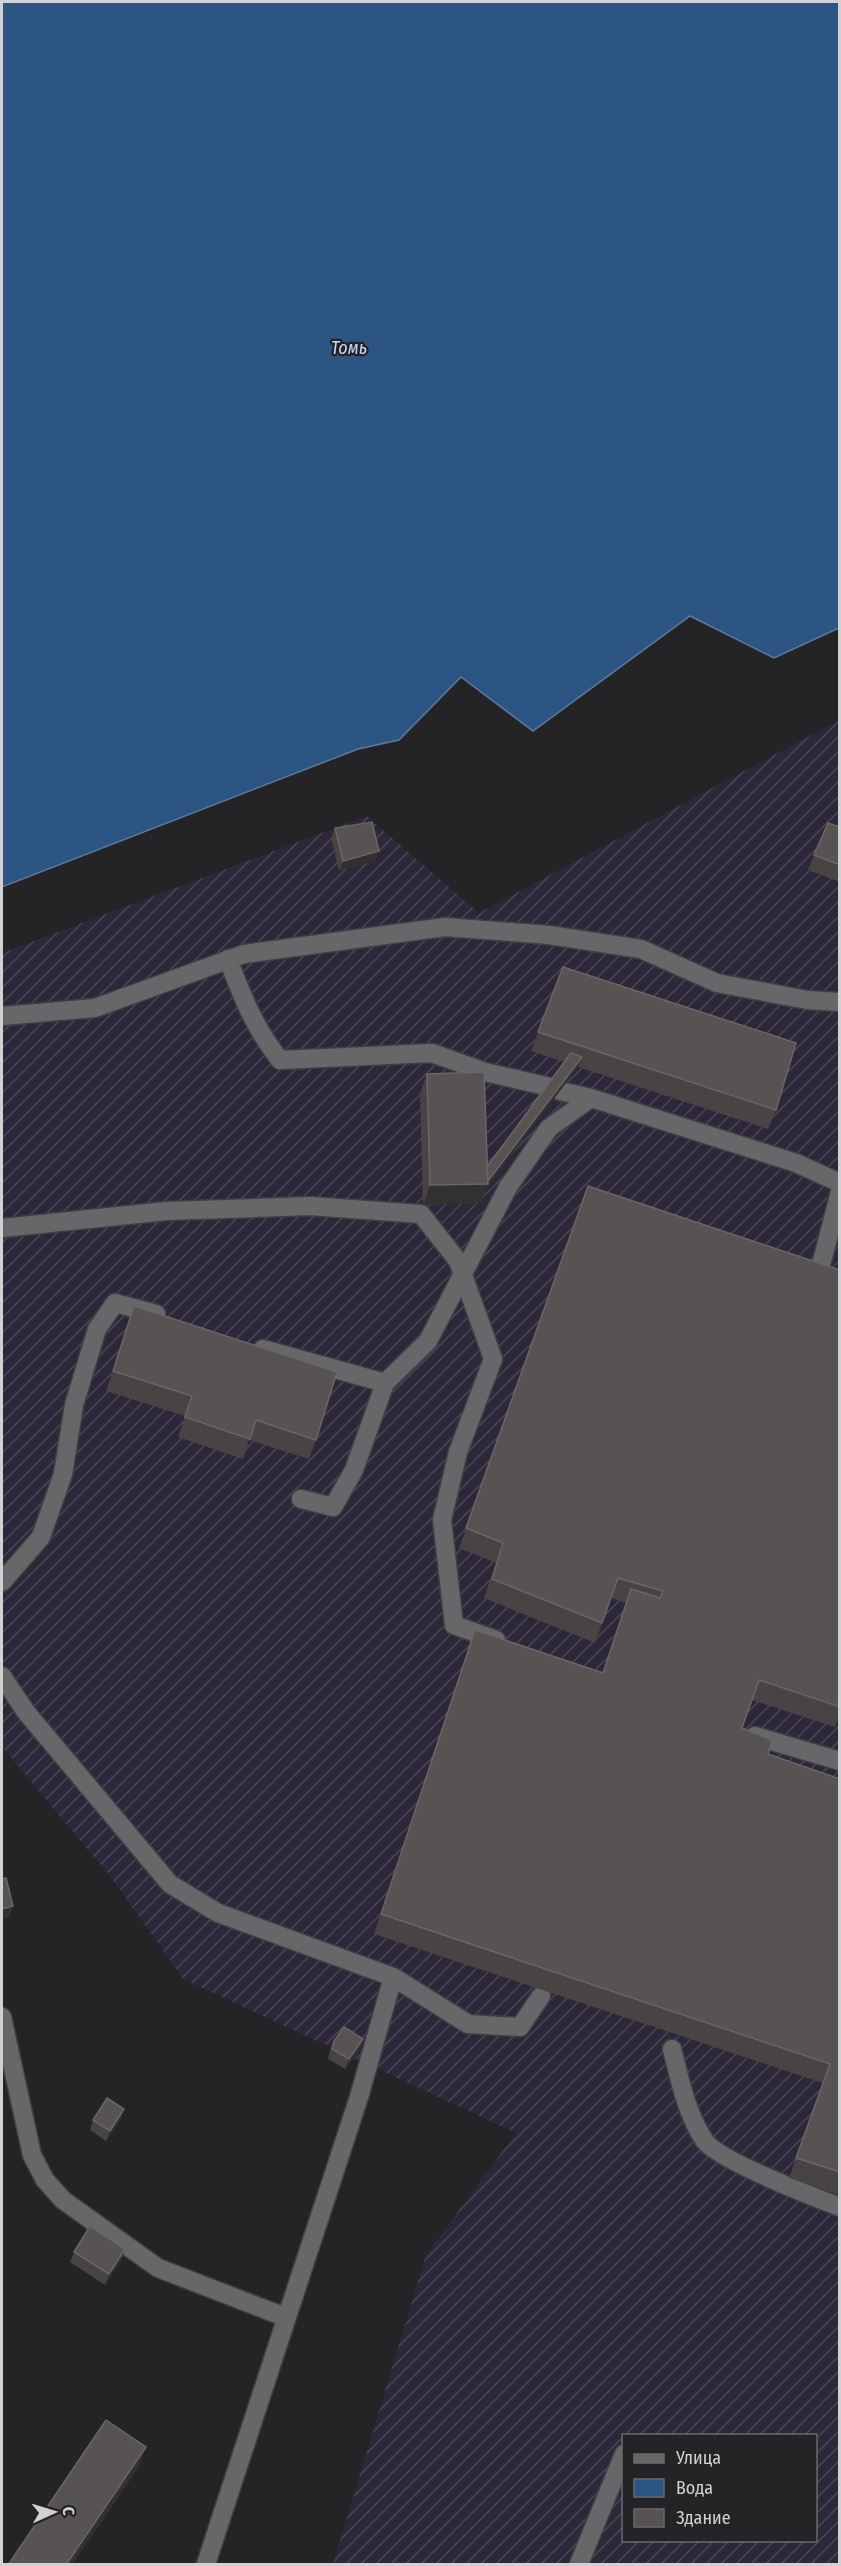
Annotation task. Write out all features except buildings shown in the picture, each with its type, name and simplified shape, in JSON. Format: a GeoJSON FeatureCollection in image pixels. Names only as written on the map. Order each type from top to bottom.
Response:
{"type":"FeatureCollection","features":[{"type":"Feature","properties":{"kind":"street"},"geometry":{"type":"LineString","coordinates":[[2,1016],[95,1008],[228,959],[255,952],[445,927],[549,934],[640,949],[717,983],[807,1000],[840,1002]]}},
{"type":"Feature","properties":{"kind":"street"},"geometry":{"type":"LineString","coordinates":[[228,959],[246,1005],[264,1040],[280,1060],[432,1053],[485,1072],[591,1098],[796,1163],[840,1183]]}},
{"type":"Feature","properties":{"kind":"street"},"geometry":{"type":"LineString","coordinates":[[301,1499],[333,1507],[354,1470],[385,1383],[428,1341],[508,1187],[549,1128],[591,1098]]}},
{"type":"Feature","properties":{"kind":"street"},"geometry":{"type":"LineString","coordinates":[[822,1261],[836,1222],[840,1192]]}},
{"type":"Feature","properties":{"kind":"street"},"geometry":{"type":"LineString","coordinates":[[2,1228],[167,1211],[309,1206],[421,1214],[458,1261],[493,1359],[458,1452],[442,1520],[450,1607],[454,1625],[510,1645]]}},
{"type":"Feature","properties":{"kind":"street"},"geometry":{"type":"LineString","coordinates":[[2,1582],[41,1537],[63,1474],[74,1405],[97,1329],[115,1303],[172,1319]]}},
{"type":"Feature","properties":{"kind":"street"},"geometry":{"type":"LineString","coordinates":[[248,1344],[385,1383]]}},
{"type":"Feature","properties":{"kind":"street"},"geometry":{"type":"LineString","coordinates":[[2,1676],[26,1712],[170,1884],[218,1913],[393,1977],[468,2024],[520,2027],[541,1996]]}},
{"type":"Feature","properties":{"kind":"street"},"geometry":{"type":"LineString","coordinates":[[755,1736],[840,1761]]}},
{"type":"Feature","properties":{"kind":"street"},"geometry":{"type":"LineString","coordinates":[[206,2565],[247,2444],[285,2317],[359,2097],[393,1977]]}},
{"type":"Feature","properties":{"kind":"street"},"geometry":{"type":"LineString","coordinates":[[2,2017],[32,2155],[45,2180],[63,2200],[158,2268],[285,2317]]}},
{"type":"Feature","properties":{"kind":"street"},"geometry":{"type":"LineString","coordinates":[[672,2049],[688,2109],[705,2142],[734,2161],[840,2207]]}},
{"type":"Feature","properties":{"kind":"street"},"geometry":{"type":"LineString","coordinates":[[579,2565],[622,2459]]}},
{"type":"Feature","properties":{"kind":"shaded area"},"geometry":{"type":"Polygon","coordinates":[[[839,720],[839,2564],[333,2564],[426,2255],[516,2133],[183,1979],[113,1880],[2,1747],[2,953],[367,816],[479,913],[839,720]]]}},
{"type":"Feature","properties":{"kind":"water","name":"Томь"},"geometry":{"type":"Polygon","coordinates":[[[2,2],[839,2],[839,628],[774,658],[690,616],[533,731],[461,677],[399,740],[358,749],[2,887],[2,2]]]}}]}
